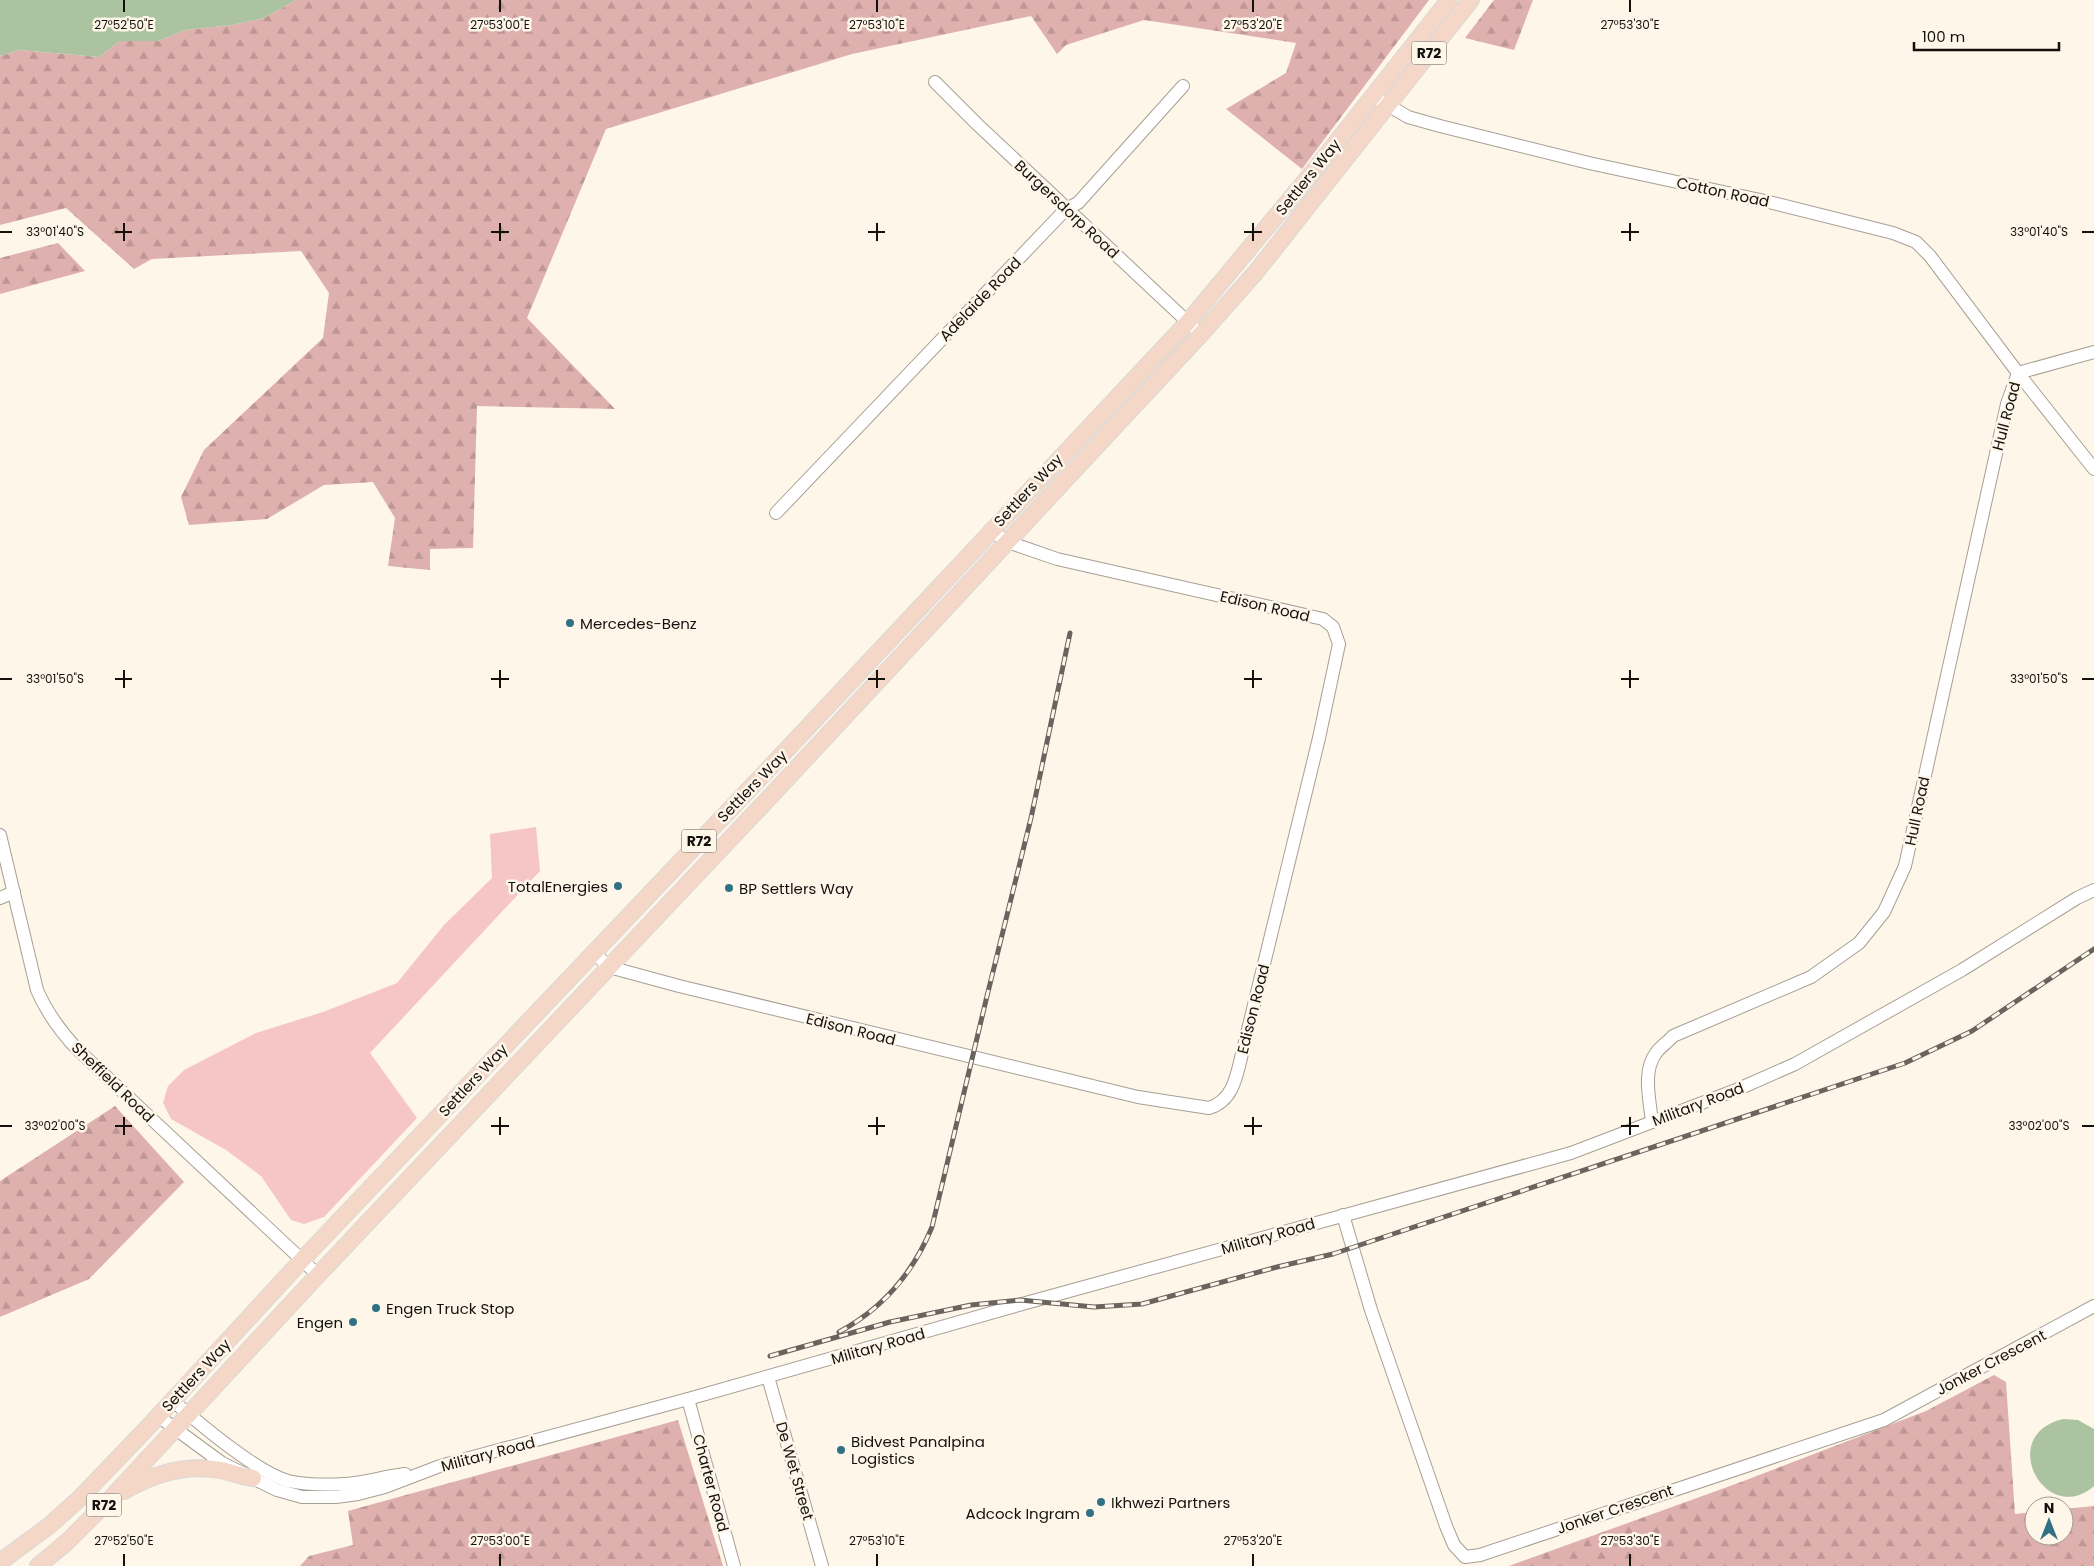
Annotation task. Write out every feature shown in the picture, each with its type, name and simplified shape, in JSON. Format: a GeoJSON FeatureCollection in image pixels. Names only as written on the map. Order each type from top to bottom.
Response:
{"type":"FeatureCollection","features":[{"type":"Feature","properties":{"kind":"main road","name":"Settlers Way"},"geometry":{"type":"LineString","coordinates":[[0,1562],[50,1525],[80,1498],[173,1401],[302,1260],[777,760],[990,530],[1188,322],[1304,183],[1449,0]]}},
{"type":"Feature","properties":{"kind":"main road","name":"Settlers Way"},"geometry":{"type":"LineString","coordinates":[[38,1566],[67,1542],[111,1498],[318,1275],[610,967],[1008,542],[1200,334],[1256,272],[1471,0]]}},
{"type":"Feature","properties":{"kind":"main road"},"geometry":{"type":"LineString","coordinates":[[111,1498],[153,1476],[175,1470],[220,1470],[253,1478]]}},
{"type":"Feature","properties":{"kind":"street","name":"Burgersdorp Road"},"geometry":{"type":"LineString","coordinates":[[934,82],[1200,334]]}},
{"type":"Feature","properties":{"kind":"street","name":"Adelaide Road"},"geometry":{"type":"LineString","coordinates":[[776,513],[1066,209],[1078,203],[1183,86]]}},
{"type":"Feature","properties":{"kind":"street","name":"Cotton Road"},"geometry":{"type":"LineString","coordinates":[[1373,96],[1388,107],[1408,117],[1440,126],[1589,163],[1774,203],[1893,233],[1916,242],[1936,264],[2018,373],[2094,469]]}},
{"type":"Feature","properties":{"kind":"street"},"geometry":{"type":"LineString","coordinates":[[2018,373],[2094,352]]}},
{"type":"Feature","properties":{"kind":"street","name":"Hull Road"},"geometry":{"type":"LineString","coordinates":[[1652,1122],[1648,1091],[1649,1068],[1656,1053],[1673,1036],[1810,977],[1859,943],[1884,912],[1905,866],[2007,404],[2018,373]]}},
{"type":"Feature","properties":{"kind":"street","name":"Edison Road"},"geometry":{"type":"LineString","coordinates":[[593,952],[610,967],[718,997],[1138,1098],[1209,1108],[1226,1100],[1232,1088],[1244,1046],[1319,738],[1338,644],[1335,631],[1323,620],[1057,559],[1008,542],[990,530]]}},
{"type":"Feature","properties":{"kind":"street","name":"Sheffield Road"},"geometry":{"type":"LineString","coordinates":[[0,835],[37,990],[44,1007],[56,1026],[77,1049],[318,1275]]}},
{"type":"Feature","properties":{"kind":"street","name":"Military Road"},"geometry":{"type":"LineString","coordinates":[[2077,898],[2085,887],[2094,881]]}},
{"type":"Feature","properties":{"kind":"street","name":"Military Road"},"geometry":{"type":"LineString","coordinates":[[158,1416],[222,1463],[277,1490],[302,1496],[336,1497],[385,1487],[440,1466],[768,1377],[1343,1215],[1571,1153],[1736,1090],[1795,1064],[1962,970],[2077,898],[2094,890]]}},
{"type":"Feature","properties":{"kind":"street"},"geometry":{"type":"LineString","coordinates":[[0,898],[14,892]]}},
{"type":"Feature","properties":{"kind":"street","name":"Jonker Crescent"},"geometry":{"type":"LineString","coordinates":[[1343,1215],[1371,1310],[1443,1518],[1454,1545],[1465,1557],[1480,1555],[1884,1420],[2094,1306]]}},
{"type":"Feature","properties":{"kind":"street","name":"De Wet Street"},"geometry":{"type":"LineString","coordinates":[[768,1377],[822,1566]]}},
{"type":"Feature","properties":{"kind":"street","name":"Charter Road"},"geometry":{"type":"LineString","coordinates":[[688,1399],[734,1566]]}},
{"type":"Feature","properties":{"kind":"street","name":"Military Road"},"geometry":{"type":"LineString","coordinates":[[173,1401],[251,1461],[273,1475],[288,1480],[325,1484],[348,1484],[396,1475],[418,1474]]}},
{"type":"Feature","properties":{"kind":"shaded area"},"geometry":{"type":"Polygon","coordinates":[[[0,0],[296,0],[264,18],[232,25],[185,30],[158,41],[120,41],[99,57],[19,50],[0,56],[0,0]]]}},
{"type":"Feature","properties":{"kind":"shaded area"},"geometry":{"type":"Polygon","coordinates":[[[536,827],[540,871],[370,1053],[417,1118],[324,1217],[304,1224],[291,1220],[261,1176],[226,1150],[171,1119],[163,1103],[168,1086],[184,1070],[256,1033],[323,1012],[397,983],[444,925],[492,878],[490,834],[536,827]]]}},
{"type":"Feature","properties":{"kind":"shaded area"},"geometry":{"type":"Polygon","coordinates":[[[2063,1419],[2078,1420],[2094,1429],[2094,1486],[2076,1496],[2059,1495],[2045,1487],[2035,1474],[2030,1458],[2032,1442],[2043,1428],[2063,1419]]]}},
{"type":"Feature","properties":{"kind":"green space"},"geometry":{"type":"Polygon","coordinates":[[[296,0],[1429,0],[1302,169],[1226,109],[1286,73],[1296,43],[1144,20],[1066,45],[1057,54],[1031,16],[852,54],[606,129],[527,318],[615,409],[477,406],[473,548],[430,549],[430,570],[388,566],[395,518],[373,482],[324,485],[267,519],[189,525],[181,497],[204,450],[323,338],[329,293],[301,251],[152,259],[134,269],[66,208],[0,225],[0,56],[19,50],[99,57],[120,41],[158,41],[185,30],[232,25],[264,18],[296,0]]]}},
{"type":"Feature","properties":{"kind":"green space"},"geometry":{"type":"Polygon","coordinates":[[[1494,0],[1533,0],[1514,50],[1465,38],[1494,0]]]}},
{"type":"Feature","properties":{"kind":"green space"},"geometry":{"type":"Polygon","coordinates":[[[58,243],[85,271],[0,294],[0,258],[58,243]]]}},
{"type":"Feature","properties":{"kind":"green space"},"geometry":{"type":"Polygon","coordinates":[[[115,1106],[184,1182],[89,1279],[0,1317],[0,1181],[115,1106]]]}},
{"type":"Feature","properties":{"kind":"green space"},"geometry":{"type":"Polygon","coordinates":[[[1994,1375],[2006,1382],[2015,1514],[2024,1513],[2024,1546],[2074,1546],[2074,1508],[2094,1506],[2094,1566],[1509,1566],[1741,1482],[1926,1411],[1994,1375]]]}},
{"type":"Feature","properties":{"kind":"green space"},"geometry":{"type":"Polygon","coordinates":[[[678,1420],[723,1566],[300,1566],[309,1556],[353,1545],[348,1511],[678,1420]]]}},
{"type":"Feature","properties":{"kind":"railway"},"geometry":{"type":"LineString","coordinates":[[839,1332],[870,1312],[895,1288],[916,1259],[932,1227],[1031,818],[1070,633]]}},
{"type":"Feature","properties":{"kind":"railway"},"geometry":{"type":"LineString","coordinates":[[770,1356],[890,1322],[971,1305],[1020,1300],[1094,1307],[1142,1304],[1277,1267],[1333,1254],[1905,1063],[1972,1031],[2094,949]]}},
{"type":"Feature","properties":{"kind":"place","name":"Mercedes-Benz"},"geometry":{"type":"Point","coordinates":[570,623]}},
{"type":"Feature","properties":{"kind":"place","name":"TotalEnergies"},"geometry":{"type":"Point","coordinates":[618,886]}},
{"type":"Feature","properties":{"kind":"place","name":"BP Settlers Way"},"geometry":{"type":"Point","coordinates":[729,888]}},
{"type":"Feature","properties":{"kind":"place","name":"Engen Truck Stop"},"geometry":{"type":"Point","coordinates":[376,1308]}},
{"type":"Feature","properties":{"kind":"place","name":"Engen"},"geometry":{"type":"Point","coordinates":[353,1322]}},
{"type":"Feature","properties":{"kind":"place","name":"Bidvest Panalpina Logistics"},"geometry":{"type":"Point","coordinates":[841,1450]}},
{"type":"Feature","properties":{"kind":"place","name":"Ikhwezi Partners"},"geometry":{"type":"Point","coordinates":[1101,1502]}},
{"type":"Feature","properties":{"kind":"place","name":"Adcock Ingram"},"geometry":{"type":"Point","coordinates":[1090,1513]}}]}
